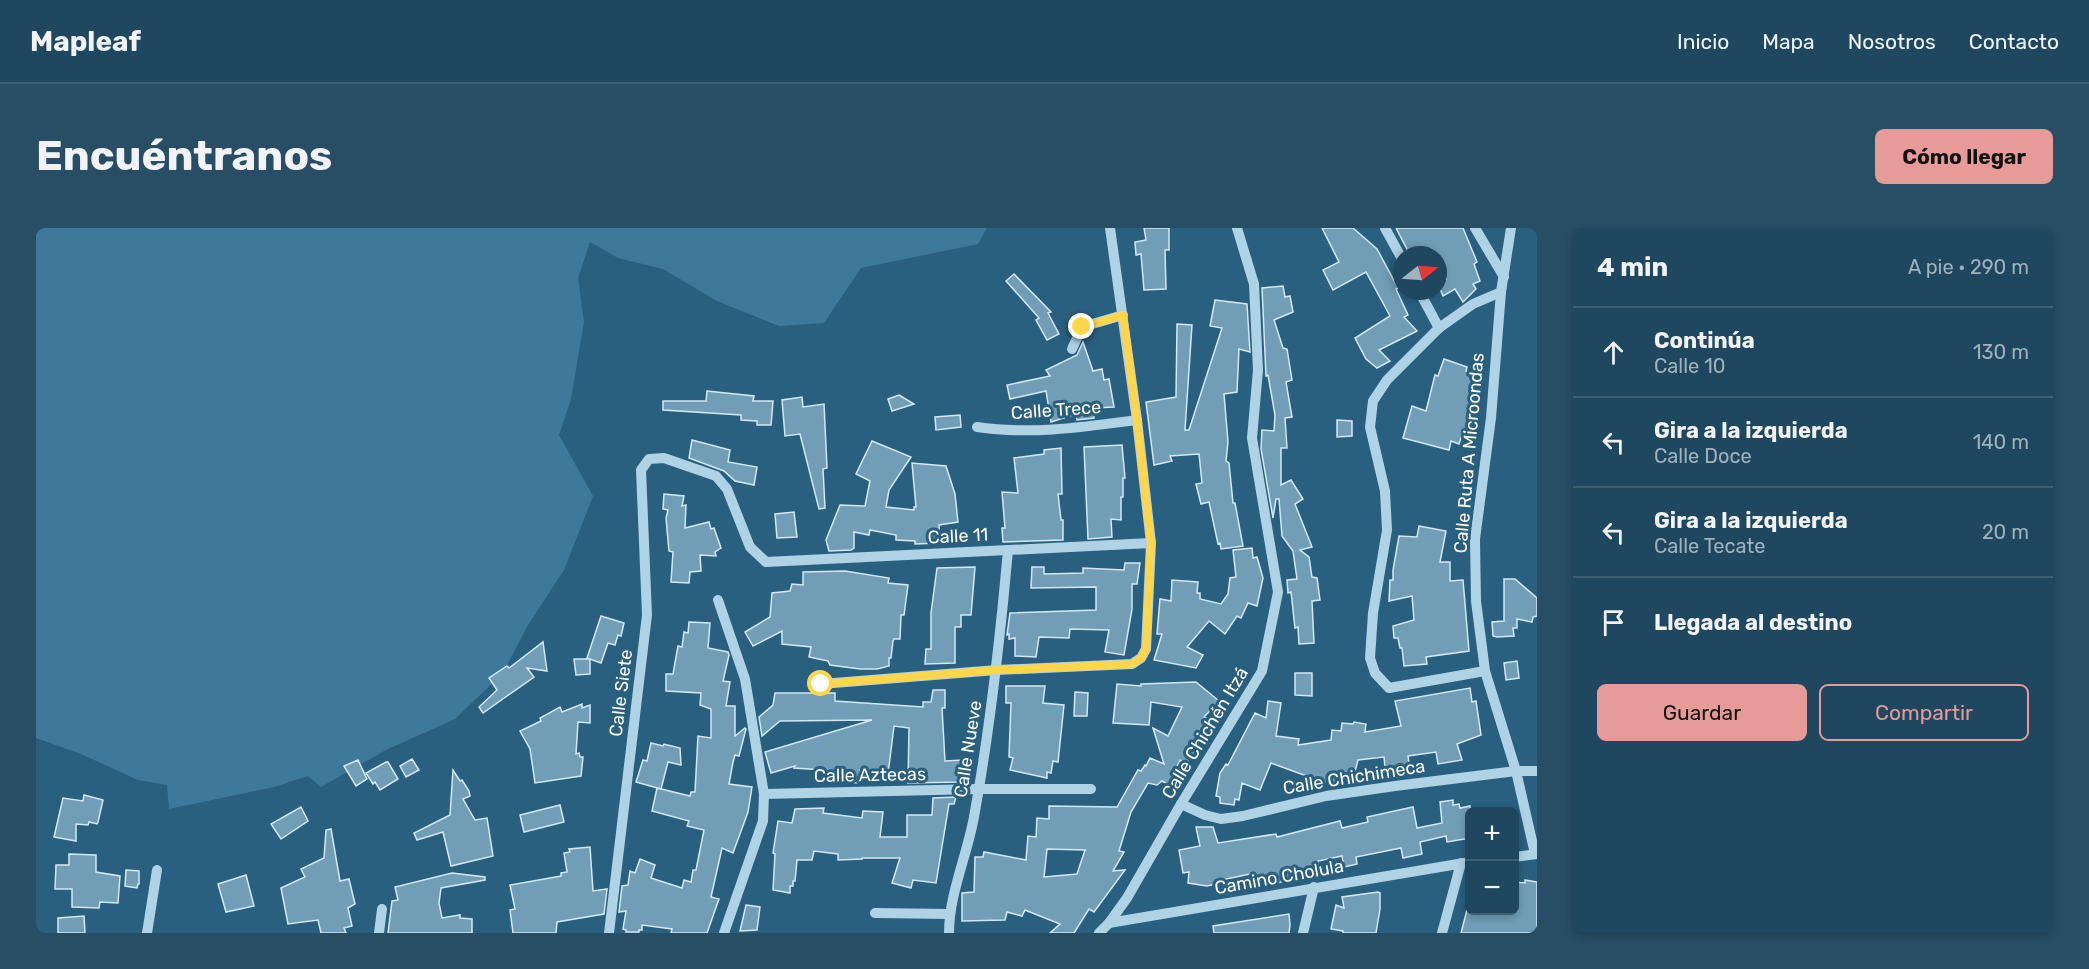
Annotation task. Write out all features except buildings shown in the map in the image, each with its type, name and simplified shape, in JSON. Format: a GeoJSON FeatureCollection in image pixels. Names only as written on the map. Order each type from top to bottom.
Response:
{"type":"FeatureCollection","features":[{"type":"Feature","properties":{"kind":"street"},"geometry":{"type":"LineString","coordinates":[[821,684],[997,670],[1132,664],[1141,658],[1146,649],[1151,543],[1137,420],[1110,228]]}},
{"type":"Feature","properties":{"kind":"street","name":"Calle Chichén Itzá"},"geometry":{"type":"LineString","coordinates":[[1109,923],[1127,898],[1262,671],[1278,592],[1252,438],[1258,370],[1254,284],[1237,228]]}},
{"type":"Feature","properties":{"kind":"street"},"geometry":{"type":"LineString","coordinates":[[1385,228],[1395,246]]}},
{"type":"Feature","properties":{"kind":"street"},"geometry":{"type":"LineString","coordinates":[[1475,228],[1504,277]]}},
{"type":"Feature","properties":{"kind":"street","name":"Calle Ruta A Microondas"},"geometry":{"type":"LineString","coordinates":[[1511,228],[1501,292],[1491,418],[1475,539],[1476,601],[1485,671],[1516,771],[1536,854]]}},
{"type":"Feature","properties":{"kind":"street"},"geometry":{"type":"LineString","coordinates":[[1485,671],[1389,688],[1375,673],[1370,658],[1373,613],[1387,530],[1385,491],[1370,427],[1373,401],[1387,380],[1439,328],[1481,299],[1501,292]]}},
{"type":"Feature","properties":{"kind":"street"},"geometry":{"type":"LineString","coordinates":[[1424,300],[1439,328]]}},
{"type":"Feature","properties":{"kind":"street"},"geometry":{"type":"LineString","coordinates":[[1072,349],[1082,327],[1123,315]]}},
{"type":"Feature","properties":{"kind":"street","name":"Calle Trece"},"geometry":{"type":"LineString","coordinates":[[976,427],[1000,430],[1068,430],[1137,420]]}},
{"type":"Feature","properties":{"kind":"street","name":"Calle Siete"},"geometry":{"type":"LineString","coordinates":[[609,933],[647,615],[641,470],[649,459],[664,458],[716,476],[727,489],[750,548],[766,562]]}},
{"type":"Feature","properties":{"kind":"street","name":"Calle 11"},"geometry":{"type":"LineString","coordinates":[[766,562],[1151,543]]}},
{"type":"Feature","properties":{"kind":"street","name":"Calle Nueve"},"geometry":{"type":"LineString","coordinates":[[949,933],[949,914],[970,841],[997,670],[1008,550]]}},
{"type":"Feature","properties":{"kind":"street"},"geometry":{"type":"LineString","coordinates":[[718,600],[745,679],[764,794],[763,821],[724,933]]}},
{"type":"Feature","properties":{"kind":"street","name":"Calle Chichimeca"},"geometry":{"type":"LineString","coordinates":[[1181,804],[1205,815],[1221,819],[1360,791],[1516,771],[1537,771]]}},
{"type":"Feature","properties":{"kind":"street","name":"Calle Aztecas"},"geometry":{"type":"LineString","coordinates":[[764,794],[1091,789]]}},
{"type":"Feature","properties":{"kind":"street"},"geometry":{"type":"LineString","coordinates":[[1519,856],[1536,854]]}},
{"type":"Feature","properties":{"kind":"street"},"geometry":{"type":"LineString","coordinates":[[1442,933],[1465,863]]}},
{"type":"Feature","properties":{"kind":"street","name":"Camino Cholula"},"geometry":{"type":"LineString","coordinates":[[1109,923],[1465,863]]}},
{"type":"Feature","properties":{"kind":"street"},"geometry":{"type":"LineString","coordinates":[[147,933],[158,870]]}},
{"type":"Feature","properties":{"kind":"street"},"geometry":{"type":"LineString","coordinates":[[1303,933],[1314,887]]}},
{"type":"Feature","properties":{"kind":"street"},"geometry":{"type":"LineString","coordinates":[[379,933],[382,909]]}},
{"type":"Feature","properties":{"kind":"street"},"geometry":{"type":"LineString","coordinates":[[875,913],[949,914]]}},
{"type":"Feature","properties":{"kind":"street"},"geometry":{"type":"LineString","coordinates":[[1099,933],[1109,923]]}},
{"type":"Feature","properties":{"kind":"shaded area"},"geometry":{"type":"Polygon","coordinates":[[[36,228],[987,228],[978,244],[861,268],[824,323],[779,326],[717,301],[663,269],[618,258],[590,242],[578,278],[584,322],[571,399],[559,435],[593,496],[564,570],[528,625],[503,673],[455,719],[386,750],[321,787],[308,776],[274,787],[169,809],[167,785],[138,780],[81,754],[36,738],[36,228]]]}},
{"type":"Feature","properties":{"kind":"route"},"geometry":{"type":"LineString","coordinates":[[821,684],[997,670],[1132,664],[1141,658],[1146,649],[1151,543],[1123,315],[1082,327]]}}]}
